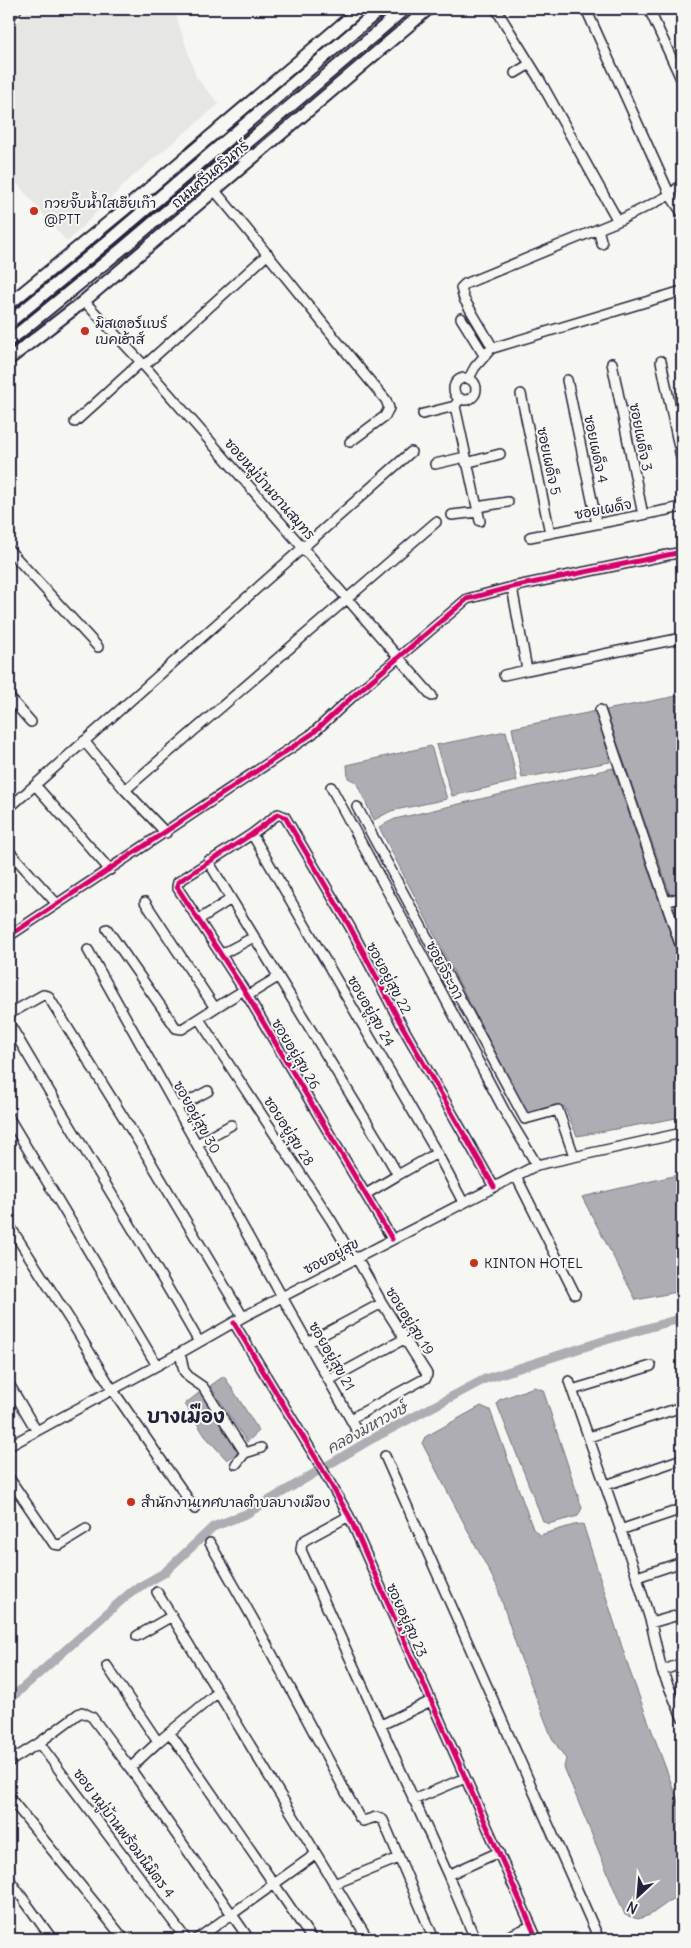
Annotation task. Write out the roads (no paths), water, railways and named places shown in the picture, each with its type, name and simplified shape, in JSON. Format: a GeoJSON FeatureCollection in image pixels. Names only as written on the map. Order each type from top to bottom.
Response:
{"type":"FeatureCollection","features":[{"type":"Feature","properties":{"kind":"main road","name":"ถนนศรีนครินทร์"},"geometry":{"type":"LineString","coordinates":[[9,304],[62,262],[360,9]]}},
{"type":"Feature","properties":{"kind":"main road","name":"ถนนศรีนครินทร์"},"geometry":{"type":"LineString","coordinates":[[10,321],[100,248],[381,9]]}},
{"type":"Feature","properties":{"kind":"main road","name":"ถนนศรีนครินทร์"},"geometry":{"type":"LineString","coordinates":[[9,340],[122,249],[404,9]]}},
{"type":"Feature","properties":{"kind":"main road","name":"ถนนศรีนครินทร์"},"geometry":{"type":"LineString","coordinates":[[9,359],[84,301],[428,9]]}},
{"type":"Feature","properties":{"kind":"main road"},"geometry":{"type":"LineString","coordinates":[[227,122],[222,138],[223,146],[226,150],[240,157],[256,155]]}},
{"type":"Feature","properties":{"kind":"main road"},"geometry":{"type":"LineString","coordinates":[[140,196],[156,193],[170,198],[175,212],[170,229]]}},
{"type":"Feature","properties":{"kind":"street"},"geometry":{"type":"LineString","coordinates":[[9,17],[17,9]]}},
{"type":"Feature","properties":{"kind":"street"},"geometry":{"type":"LineString","coordinates":[[496,9],[530,64],[618,220]]}},
{"type":"Feature","properties":{"kind":"street"},"geometry":{"type":"LineString","coordinates":[[586,9],[670,195],[682,213]]}},
{"type":"Feature","properties":{"kind":"street"},"geometry":{"type":"LineString","coordinates":[[649,9],[682,81]]}},
{"type":"Feature","properties":{"kind":"street"},"geometry":{"type":"LineString","coordinates":[[515,74],[530,64]]}},
{"type":"Feature","properties":{"kind":"street"},"geometry":{"type":"LineString","coordinates":[[493,348],[464,299],[461,288],[473,280],[598,230],[670,195],[682,184]]}},
{"type":"Feature","properties":{"kind":"street"},"geometry":{"type":"LineString","coordinates":[[215,190],[386,400],[389,408],[385,416],[350,442]]}},
{"type":"Feature","properties":{"kind":"street"},"geometry":{"type":"LineString","coordinates":[[598,230],[602,244]]}},
{"type":"Feature","properties":{"kind":"street"},"geometry":{"type":"LineString","coordinates":[[75,422],[268,254]]}},
{"type":"Feature","properties":{"kind":"street"},"geometry":{"type":"LineString","coordinates":[[469,378],[484,355],[493,348],[682,291]]}},
{"type":"Feature","properties":{"kind":"street","name":"ซอยหมู่บ้านชานสมุทร"},"geometry":{"type":"LineString","coordinates":[[84,301],[143,364],[432,696]]}},
{"type":"Feature","properties":{"kind":"street"},"geometry":{"type":"LineString","coordinates":[[461,318],[484,355]]}},
{"type":"Feature","properties":{"kind":"street"},"geometry":{"type":"LineString","coordinates":[[661,361],[682,462]]}},
{"type":"Feature","properties":{"kind":"street","name":"ซอยเผด็จ 3"},"geometry":{"type":"LineString","coordinates":[[612,363],[643,515]]}},
{"type":"Feature","properties":{"kind":"street"},"geometry":{"type":"LineString","coordinates":[[424,414],[474,395],[475,386],[469,378]]}},
{"type":"Feature","properties":{"kind":"street"},"geometry":{"type":"LineString","coordinates":[[469,378],[460,379],[456,382],[454,391],[466,460],[480,522]]}},
{"type":"Feature","properties":{"kind":"street","name":"ซอยเผด็จ 4"},"geometry":{"type":"LineString","coordinates":[[567,380],[597,524]]}},
{"type":"Feature","properties":{"kind":"street","name":"ซอยเผด็จ 5"},"geometry":{"type":"LineString","coordinates":[[521,394],[550,533]]}},
{"type":"Feature","properties":{"kind":"street"},"geometry":{"type":"LineString","coordinates":[[9,808],[411,452]]}},
{"type":"Feature","properties":{"kind":"street"},"geometry":{"type":"LineString","coordinates":[[435,464],[500,454]]}},
{"type":"Feature","properties":{"kind":"street"},"geometry":{"type":"LineString","coordinates":[[452,515],[508,502]]}},
{"type":"Feature","properties":{"kind":"street","name":"ซอยเผด็จ"},"geometry":{"type":"LineString","coordinates":[[530,537],[682,508]]}},
{"type":"Feature","properties":{"kind":"street"},"geometry":{"type":"LineString","coordinates":[[125,790],[348,600],[436,522]]}},
{"type":"Feature","properties":{"kind":"street"},"geometry":{"type":"LineString","coordinates":[[9,550],[98,647]]}},
{"type":"Feature","properties":{"kind":"street"},"geometry":{"type":"LineString","coordinates":[[9,936],[312,734],[352,697],[467,599],[512,587],[682,552]]}},
{"type":"Feature","properties":{"kind":"street"},"geometry":{"type":"LineString","coordinates":[[512,587],[527,670]]}},
{"type":"Feature","properties":{"kind":"street"},"geometry":{"type":"LineString","coordinates":[[504,675],[682,638]]}},
{"type":"Feature","properties":{"kind":"street"},"geometry":{"type":"LineString","coordinates":[[9,697],[31,722]]}},
{"type":"Feature","properties":{"kind":"street"},"geometry":{"type":"LineString","coordinates":[[600,710],[682,950]]}},
{"type":"Feature","properties":{"kind":"street"},"geometry":{"type":"LineString","coordinates":[[84,741],[125,790],[166,833]]}},
{"type":"Feature","properties":{"kind":"street"},"geometry":{"type":"LineString","coordinates":[[35,785],[110,870]]}},
{"type":"Feature","properties":{"kind":"street","name":"ซอยจิระภา"},"geometry":{"type":"LineString","coordinates":[[330,787],[422,955],[504,1112],[537,1165]]}},
{"type":"Feature","properties":{"kind":"street"},"geometry":{"type":"LineString","coordinates":[[357,808],[525,1119],[558,1110],[574,1156]]}},
{"type":"Feature","properties":{"kind":"street","name":"ซอยอยู่สุข 22"},"geometry":{"type":"LineString","coordinates":[[252,834],[278,814],[285,817],[350,928],[400,1022],[494,1187]]}},
{"type":"Feature","properties":{"kind":"street"},"geometry":{"type":"LineString","coordinates":[[252,834],[208,861],[398,1175]]}},
{"type":"Feature","properties":{"kind":"street","name":"ซอยอยู่สุข 24"},"geometry":{"type":"LineString","coordinates":[[252,834],[437,1153],[463,1202]]}},
{"type":"Feature","properties":{"kind":"street"},"geometry":{"type":"LineString","coordinates":[[9,851],[57,904]]}},
{"type":"Feature","properties":{"kind":"street","name":"ซอยอยู่สุข 26"},"geometry":{"type":"LineString","coordinates":[[208,861],[177,884],[177,887],[246,993],[392,1239]]}},
{"type":"Feature","properties":{"kind":"street"},"geometry":{"type":"LineString","coordinates":[[666,902],[682,896]]}},
{"type":"Feature","properties":{"kind":"street"},"geometry":{"type":"LineString","coordinates":[[198,920],[231,899]]}},
{"type":"Feature","properties":{"kind":"street"},"geometry":{"type":"LineString","coordinates":[[145,902],[215,1008]]}},
{"type":"Feature","properties":{"kind":"street"},"geometry":{"type":"LineString","coordinates":[[108,929],[176,1028],[182,1029],[215,1008],[278,977]]}},
{"type":"Feature","properties":{"kind":"street"},"geometry":{"type":"LineString","coordinates":[[220,955],[254,937]]}},
{"type":"Feature","properties":{"kind":"street","name":"ซอยอยู่สุข 30"},"geometry":{"type":"LineString","coordinates":[[88,950],[265,1264],[282,1298]]}},
{"type":"Feature","properties":{"kind":"street"},"geometry":{"type":"LineString","coordinates":[[9,1014],[43,995],[48,996],[135,1136],[242,1317]]}},
{"type":"Feature","properties":{"kind":"street","name":"ซอยอยู่สุข 28"},"geometry":{"type":"LineString","coordinates":[[199,1019],[355,1258]]}},
{"type":"Feature","properties":{"kind":"street"},"geometry":{"type":"LineString","coordinates":[[9,1023],[128,1219],[199,1342]]}},
{"type":"Feature","properties":{"kind":"street"},"geometry":{"type":"LineString","coordinates":[[176,1108],[208,1091]]}},
{"type":"Feature","properties":{"kind":"street"},"geometry":{"type":"LineString","coordinates":[[9,1118],[156,1364]]}},
{"type":"Feature","properties":{"kind":"street"},"geometry":{"type":"LineString","coordinates":[[197,1144],[231,1125]]}},
{"type":"Feature","properties":{"kind":"street","name":"ซอยอยู่สุข"},"geometry":{"type":"LineString","coordinates":[[9,1446],[242,1317],[537,1165],[682,1133]]}},
{"type":"Feature","properties":{"kind":"street"},"geometry":{"type":"LineString","coordinates":[[366,1194],[437,1153]]}},
{"type":"Feature","properties":{"kind":"street"},"geometry":{"type":"LineString","coordinates":[[516,1176],[575,1294]]}},
{"type":"Feature","properties":{"kind":"street"},"geometry":{"type":"LineString","coordinates":[[9,1225],[112,1389],[195,1509]]}},
{"type":"Feature","properties":{"kind":"street","name":"ซอยอยู่สุข 19"},"geometry":{"type":"LineString","coordinates":[[352,1418],[427,1377],[427,1373],[355,1258]]}},
{"type":"Feature","properties":{"kind":"street","name":"ซอยอยู่สุข 21"},"geometry":{"type":"LineString","coordinates":[[282,1298],[309,1342],[356,1428]]}},
{"type":"Feature","properties":{"kind":"street"},"geometry":{"type":"LineString","coordinates":[[309,1342],[382,1303]]}},
{"type":"Feature","properties":{"kind":"street","name":"ซอยอยู่สุข 23"},"geometry":{"type":"LineString","coordinates":[[234,1323],[329,1480],[348,1516],[537,1939]]}},
{"type":"Feature","properties":{"kind":"street"},"geometry":{"type":"LineString","coordinates":[[329,1380],[404,1339]]}},
{"type":"Feature","properties":{"kind":"street"},"geometry":{"type":"LineString","coordinates":[[180,1353],[184,1371],[203,1387],[246,1453]]}},
{"type":"Feature","properties":{"kind":"street"},"geometry":{"type":"LineString","coordinates":[[651,1366],[570,1386],[606,1485],[652,1623],[662,1671],[682,1717]]}},
{"type":"Feature","properties":{"kind":"street"},"geometry":{"type":"LineString","coordinates":[[9,1384],[36,1430]]}},
{"type":"Feature","properties":{"kind":"street"},"geometry":{"type":"LineString","coordinates":[[589,1438],[682,1407]]}},
{"type":"Feature","properties":{"kind":"street"},"geometry":{"type":"LineString","coordinates":[[236,1464],[246,1453],[261,1448]]}},
{"type":"Feature","properties":{"kind":"street"},"geometry":{"type":"LineString","coordinates":[[385,1456],[599,1939]]}},
{"type":"Feature","properties":{"kind":"street"},"geometry":{"type":"LineString","coordinates":[[606,1485],[682,1459]]}},
{"type":"Feature","properties":{"kind":"street"},"geometry":{"type":"LineString","coordinates":[[9,1478],[54,1544],[60,1545],[86,1530]]}},
{"type":"Feature","properties":{"kind":"street"},"geometry":{"type":"LineString","coordinates":[[620,1530],[682,1509]]}},
{"type":"Feature","properties":{"kind":"street"},"geometry":{"type":"LineString","coordinates":[[348,1516],[306,1540],[302,1543],[301,1550],[475,1939]]}},
{"type":"Feature","properties":{"kind":"street"},"geometry":{"type":"LineString","coordinates":[[210,1543],[257,1626],[358,1817],[363,1821],[376,1817],[383,1820],[434,1939]]}},
{"type":"Feature","properties":{"kind":"street"},"geometry":{"type":"LineString","coordinates":[[637,1577],[682,1562]]}},
{"type":"Feature","properties":{"kind":"street"},"geometry":{"type":"LineString","coordinates":[[157,1592],[368,1939]]}},
{"type":"Feature","properties":{"kind":"street"},"geometry":{"type":"LineString","coordinates":[[652,1623],[682,1614]]}},
{"type":"Feature","properties":{"kind":"street"},"geometry":{"type":"LineString","coordinates":[[137,1636],[172,1616]]}},
{"type":"Feature","properties":{"kind":"street"},"geometry":{"type":"LineString","coordinates":[[662,1671],[682,1664]]}},
{"type":"Feature","properties":{"kind":"street"},"geometry":{"type":"LineString","coordinates":[[107,1666],[158,1742]]}},
{"type":"Feature","properties":{"kind":"street"},"geometry":{"type":"LineString","coordinates":[[130,1768],[217,1693]]}},
{"type":"Feature","properties":{"kind":"street"},"geometry":{"type":"LineString","coordinates":[[380,1725],[431,1700]]}},
{"type":"Feature","properties":{"kind":"street"},"geometry":{"type":"LineString","coordinates":[[9,1762],[40,1743],[82,1712],[92,1717],[130,1768],[249,1939]]}},
{"type":"Feature","properties":{"kind":"street"},"geometry":{"type":"LineString","coordinates":[[170,1733],[312,1939]]}},
{"type":"Feature","properties":{"kind":"street","name":"ซอย หมู่บ้านพร้อมนิมิตร 4"},"geometry":{"type":"LineString","coordinates":[[40,1743],[186,1939]]}},
{"type":"Feature","properties":{"kind":"street"},"geometry":{"type":"LineString","coordinates":[[413,1800],[466,1778]]}},
{"type":"Feature","properties":{"kind":"street"},"geometry":{"type":"LineString","coordinates":[[9,1797],[124,1939]]}},
{"type":"Feature","properties":{"kind":"street"},"geometry":{"type":"LineString","coordinates":[[448,1875],[499,1852]]}},
{"type":"Feature","properties":{"kind":"street"},"geometry":{"type":"LineString","coordinates":[[197,1939],[232,1915],[274,1882],[316,1854]]}},
{"type":"Feature","properties":{"kind":"street"},"geometry":{"type":"LineString","coordinates":[[334,1884],[399,1858]]}},
{"type":"Feature","properties":{"kind":"street"},"geometry":{"type":"LineString","coordinates":[[9,1879],[52,1939]]}},
{"type":"Feature","properties":{"kind":"street"},"geometry":{"type":"LineString","coordinates":[[502,1939],[531,1926]]}},
{"type":"Feature","properties":{"kind":"street"},"geometry":{"type":"LineString","coordinates":[[677,1939],[682,1936]]}},
{"type":"Feature","properties":{"kind":"waterway","name":"คลองมหาวงษ์"},"geometry":{"type":"LineString","coordinates":[[9,1700],[132,1591],[164,1573],[213,1527],[248,1513],[370,1440],[485,1379],[682,1318]]}},
{"type":"Feature","properties":{"kind":"place","name":"กวยจั๊บน้ำใสเฮียเก๊า @PTT"},"geometry":{"type":"Point","coordinates":[34,211]}},
{"type":"Feature","properties":{"kind":"place","name":"มิสเตอร์แบร์ เบคเฮ้าส์"},"geometry":{"type":"Point","coordinates":[85,331]}},
{"type":"Feature","properties":{"kind":"place","name":"KINTON HOTEL"},"geometry":{"type":"Point","coordinates":[474,1263]}},
{"type":"Feature","properties":{"kind":"place","name":"สำนักงานเทศบาลตำบลบางเมือง"},"geometry":{"type":"Point","coordinates":[131,1502]}},
{"type":"Feature","properties":{"kind":"district","name":"บางเมือง"},"geometry":{"type":"Point","coordinates":[186,1416]}}]}
